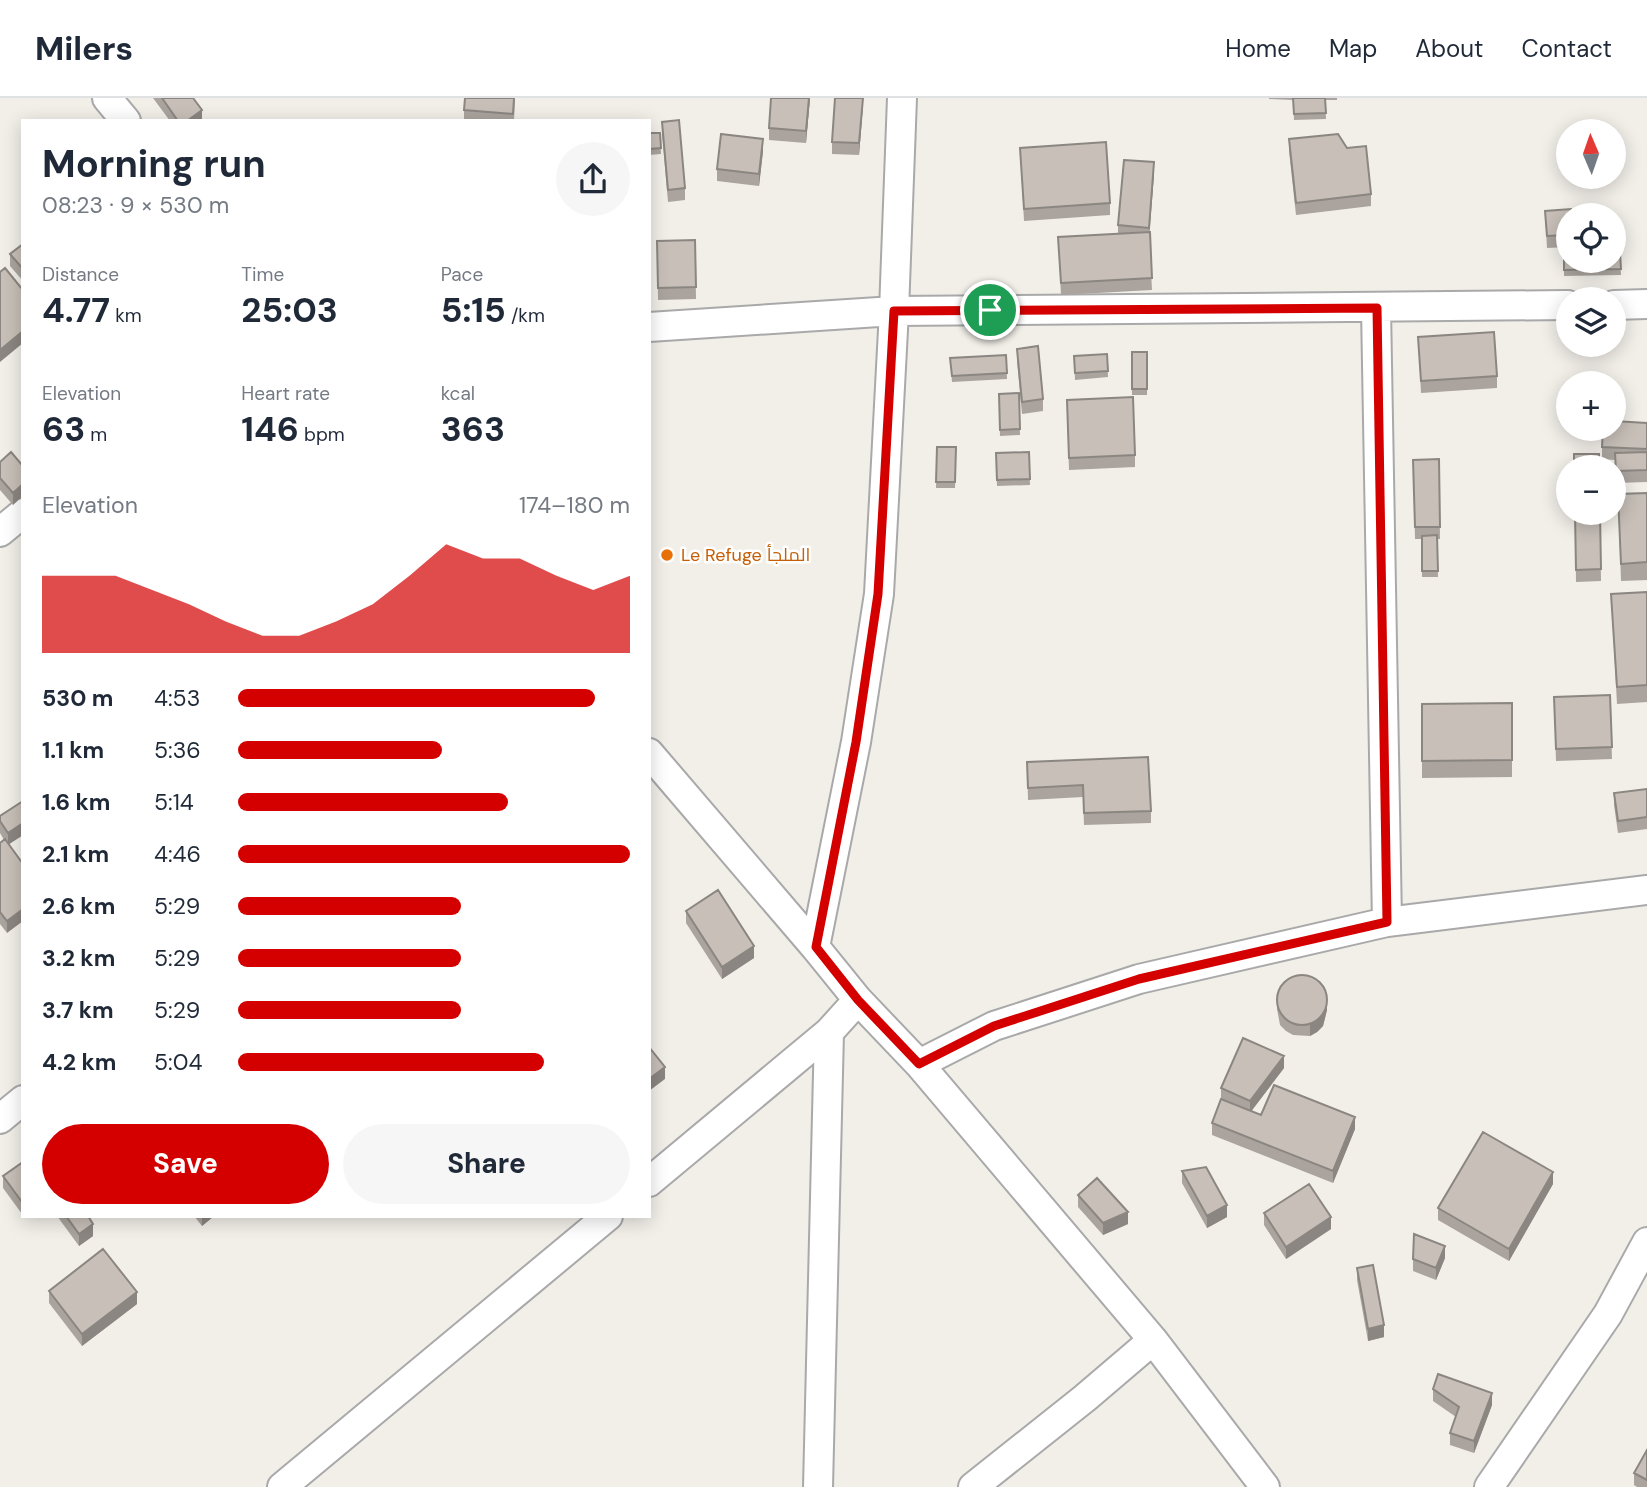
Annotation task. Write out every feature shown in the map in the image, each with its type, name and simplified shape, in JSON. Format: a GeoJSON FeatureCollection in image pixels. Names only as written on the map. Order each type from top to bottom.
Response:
{"type":"FeatureCollection","features":[{"type":"Feature","properties":{"kind":"street"},"geometry":{"type":"LineString","coordinates":[[107,98],[124,119]]}},
{"type":"Feature","properties":{"kind":"street"},"geometry":{"type":"LineString","coordinates":[[816,947],[856,742],[878,594],[894,311],[902,98]]}},
{"type":"Feature","properties":{"kind":"street"},"geometry":{"type":"LineString","coordinates":[[1626,304],[1647,304]]}},
{"type":"Feature","properties":{"kind":"street"},"geometry":{"type":"LineString","coordinates":[[651,327],[894,311],[1556,305]]}},
{"type":"Feature","properties":{"kind":"street"},"geometry":{"type":"LineString","coordinates":[[1377,308],[1387,922]]}},
{"type":"Feature","properties":{"kind":"street"},"geometry":{"type":"LineString","coordinates":[[0,533],[21,515]]}},
{"type":"Feature","properties":{"kind":"street"},"geometry":{"type":"LineString","coordinates":[[651,755],[816,947],[858,1000],[919,1064],[1153,1340],[1265,1487]]}},
{"type":"Feature","properties":{"kind":"street"},"geometry":{"type":"LineString","coordinates":[[919,1064],[994,1026],[1139,979],[1387,922],[1647,890]]}},
{"type":"Feature","properties":{"kind":"street"},"geometry":{"type":"LineString","coordinates":[[651,1180],[830,1032],[858,1000]]}},
{"type":"Feature","properties":{"kind":"street"},"geometry":{"type":"LineString","coordinates":[[818,1487],[830,1032]]}},
{"type":"Feature","properties":{"kind":"street"},"geometry":{"type":"LineString","coordinates":[[0,1119],[21,1102]]}},
{"type":"Feature","properties":{"kind":"street"},"geometry":{"type":"LineString","coordinates":[[282,1487],[606,1218]]}},
{"type":"Feature","properties":{"kind":"street"},"geometry":{"type":"LineString","coordinates":[[1489,1487],[1608,1314],[1647,1242]]}},
{"type":"Feature","properties":{"kind":"street"},"geometry":{"type":"LineString","coordinates":[[973,1487],[1153,1340]]}},
{"type":"Feature","properties":{"kind":"building"},"geometry":{"type":"Polygon","coordinates":[[[162,98],[193,98],[202,110],[190,119],[177,119],[162,98]]]}},
{"type":"Feature","properties":{"kind":"building"},"geometry":{"type":"Polygon","coordinates":[[[465,98],[514,98],[513,114],[464,110],[465,98]]]}},
{"type":"Feature","properties":{"kind":"building"},"geometry":{"type":"Polygon","coordinates":[[[771,98],[809,98],[806,131],[769,128],[771,98]]]}},
{"type":"Feature","properties":{"kind":"building"},"geometry":{"type":"Polygon","coordinates":[[[835,98],[863,98],[859,143],[832,142],[835,98]]]}},
{"type":"Feature","properties":{"kind":"building"},"geometry":{"type":"Polygon","coordinates":[[[1293,98],[1325,98],[1326,113],[1294,114],[1293,98]]]}},
{"type":"Feature","properties":{"kind":"building"},"geometry":{"type":"Polygon","coordinates":[[[679,120],[685,188],[668,190],[662,122],[679,120]]]}},
{"type":"Feature","properties":{"kind":"building"},"geometry":{"type":"Polygon","coordinates":[[[651,133],[660,133],[661,148],[651,149],[651,133]]]}},
{"type":"Feature","properties":{"kind":"building"},"geometry":{"type":"Polygon","coordinates":[[[721,134],[763,139],[759,174],[717,169],[721,134]]]}},
{"type":"Feature","properties":{"kind":"building"},"geometry":{"type":"Polygon","coordinates":[[[1338,134],[1347,148],[1366,146],[1371,194],[1296,203],[1289,139],[1338,134]]]}},
{"type":"Feature","properties":{"kind":"building"},"geometry":{"type":"Polygon","coordinates":[[[1106,142],[1110,203],[1024,209],[1020,148],[1106,142]]]}},
{"type":"Feature","properties":{"kind":"building"},"geometry":{"type":"Polygon","coordinates":[[[1124,160],[1154,162],[1149,228],[1118,225],[1124,160]]]}},
{"type":"Feature","properties":{"kind":"building"},"geometry":{"type":"Polygon","coordinates":[[[1556,210],[1556,236],[1547,236],[1545,211],[1556,210]]]}},
{"type":"Feature","properties":{"kind":"building"},"geometry":{"type":"Polygon","coordinates":[[[1150,232],[1152,278],[1061,283],[1058,237],[1150,232]]]}},
{"type":"Feature","properties":{"kind":"building"},"geometry":{"type":"Polygon","coordinates":[[[695,240],[696,287],[658,288],[657,241],[695,240]]]}},
{"type":"Feature","properties":{"kind":"building"},"geometry":{"type":"Polygon","coordinates":[[[21,246],[21,267],[10,254],[21,246]]]}},
{"type":"Feature","properties":{"kind":"building"},"geometry":{"type":"Polygon","coordinates":[[[5,268],[21,288],[21,333],[0,350],[0,272],[5,268]]]}},
{"type":"Feature","properties":{"kind":"building"},"geometry":{"type":"Polygon","coordinates":[[[1494,332],[1497,376],[1421,381],[1418,337],[1494,332]]]}},
{"type":"Feature","properties":{"kind":"building"},"geometry":{"type":"Polygon","coordinates":[[[1038,346],[1043,399],[1022,402],[1017,349],[1038,346]]]}},
{"type":"Feature","properties":{"kind":"building"},"geometry":{"type":"Polygon","coordinates":[[[1132,352],[1147,352],[1147,389],[1132,389],[1132,352]]]}},
{"type":"Feature","properties":{"kind":"building"},"geometry":{"type":"Polygon","coordinates":[[[1107,354],[1108,371],[1075,373],[1074,356],[1107,354]]]}},
{"type":"Feature","properties":{"kind":"building"},"geometry":{"type":"Polygon","coordinates":[[[1006,355],[1007,373],[952,376],[950,358],[1006,355]]]}},
{"type":"Feature","properties":{"kind":"building"},"geometry":{"type":"Polygon","coordinates":[[[1019,393],[1020,429],[1000,430],[999,394],[1019,393]]]}},
{"type":"Feature","properties":{"kind":"building"},"geometry":{"type":"Polygon","coordinates":[[[1133,397],[1135,455],[1069,458],[1067,400],[1133,397]]]}},
{"type":"Feature","properties":{"kind":"building"},"geometry":{"type":"Polygon","coordinates":[[[1626,422],[1647,423],[1647,449],[1602,447],[1602,441],[1626,441],[1626,422]]]}},
{"type":"Feature","properties":{"kind":"building"},"geometry":{"type":"Polygon","coordinates":[[[937,447],[956,447],[955,482],[936,482],[937,447]]]}},
{"type":"Feature","properties":{"kind":"building"},"geometry":{"type":"Polygon","coordinates":[[[11,452],[21,464],[21,486],[13,493],[0,478],[0,462],[11,452]]]}},
{"type":"Feature","properties":{"kind":"building"},"geometry":{"type":"Polygon","coordinates":[[[1029,452],[1030,479],[997,480],[996,453],[1029,452]]]}},
{"type":"Feature","properties":{"kind":"building"},"geometry":{"type":"Polygon","coordinates":[[[1647,452],[1647,470],[1626,471],[1626,455],[1615,453],[1647,452]]]}},
{"type":"Feature","properties":{"kind":"building"},"geometry":{"type":"Polygon","coordinates":[[[1439,459],[1440,527],[1415,527],[1413,460],[1439,459]]]}},
{"type":"Feature","properties":{"kind":"building"},"geometry":{"type":"Polygon","coordinates":[[[1647,493],[1647,562],[1621,564],[1619,525],[1626,525],[1626,494],[1647,493]]]}},
{"type":"Feature","properties":{"kind":"building"},"geometry":{"type":"Polygon","coordinates":[[[1575,525],[1600,525],[1601,569],[1576,570],[1575,525]]]}},
{"type":"Feature","properties":{"kind":"building"},"geometry":{"type":"Polygon","coordinates":[[[1437,535],[1438,571],[1422,571],[1422,536],[1437,535]]]}},
{"type":"Feature","properties":{"kind":"building"},"geometry":{"type":"Polygon","coordinates":[[[1647,592],[1647,685],[1617,687],[1611,594],[1647,592]]]}},
{"type":"Feature","properties":{"kind":"building"},"geometry":{"type":"Polygon","coordinates":[[[1610,695],[1612,747],[1556,749],[1554,697],[1610,695]]]}},
{"type":"Feature","properties":{"kind":"building"},"geometry":{"type":"Polygon","coordinates":[[[1512,703],[1512,760],[1422,761],[1422,704],[1512,703]]]}},
{"type":"Feature","properties":{"kind":"building"},"geometry":{"type":"Polygon","coordinates":[[[1148,757],[1151,811],[1084,813],[1083,785],[1028,788],[1027,762],[1148,757]]]}},
{"type":"Feature","properties":{"kind":"building"},"geometry":{"type":"Polygon","coordinates":[[[1647,789],[1647,817],[1618,821],[1614,793],[1647,789]]]}},
{"type":"Feature","properties":{"kind":"building"},"geometry":{"type":"Polygon","coordinates":[[[21,802],[21,824],[8,833],[0,821],[0,816],[21,802]]]}},
{"type":"Feature","properties":{"kind":"building"},"geometry":{"type":"Polygon","coordinates":[[[5,839],[21,861],[21,910],[7,921],[0,912],[0,843],[5,839]]]}},
{"type":"Feature","properties":{"kind":"building"},"geometry":{"type":"Polygon","coordinates":[[[718,890],[754,946],[722,967],[686,911],[718,890]]]}},
{"type":"Feature","properties":{"kind":"building"},"geometry":{"type":"Polygon","coordinates":[[[1302,975],[1319,983],[1327,1000],[1319,1017],[1302,1025],[1285,1017],[1277,1000],[1285,983],[1302,975]]]}},
{"type":"Feature","properties":{"kind":"building"},"geometry":{"type":"Polygon","coordinates":[[[1243,1038],[1284,1056],[1250,1101],[1221,1088],[1243,1038]]]}},
{"type":"Feature","properties":{"kind":"building"},"geometry":{"type":"Polygon","coordinates":[[[651,1050],[665,1067],[651,1078],[651,1050]]]}},
{"type":"Feature","properties":{"kind":"building"},"geometry":{"type":"Polygon","coordinates":[[[1274,1085],[1355,1117],[1333,1171],[1212,1123],[1221,1099],[1261,1115],[1274,1085]]]}},
{"type":"Feature","properties":{"kind":"building"},"geometry":{"type":"Polygon","coordinates":[[[1483,1132],[1553,1172],[1509,1249],[1438,1208],[1483,1132]]]}},
{"type":"Feature","properties":{"kind":"building"},"geometry":{"type":"Polygon","coordinates":[[[21,1163],[21,1201],[3,1176],[21,1163]]]}},
{"type":"Feature","properties":{"kind":"building"},"geometry":{"type":"Polygon","coordinates":[[[1206,1167],[1227,1205],[1207,1216],[1182,1171],[1206,1167]]]}},
{"type":"Feature","properties":{"kind":"building"},"geometry":{"type":"Polygon","coordinates":[[[1097,1178],[1128,1212],[1103,1223],[1078,1195],[1097,1178]]]}},
{"type":"Feature","properties":{"kind":"building"},"geometry":{"type":"Polygon","coordinates":[[[1309,1184],[1331,1217],[1286,1247],[1264,1213],[1309,1184]]]}},
{"type":"Feature","properties":{"kind":"building"},"geometry":{"type":"Polygon","coordinates":[[[67,1218],[89,1218],[93,1224],[79,1234],[67,1218]]]}},
{"type":"Feature","properties":{"kind":"building"},"geometry":{"type":"Polygon","coordinates":[[[1414,1234],[1445,1246],[1436,1268],[1413,1259],[1414,1234]]]}},
{"type":"Feature","properties":{"kind":"building"},"geometry":{"type":"Polygon","coordinates":[[[103,1249],[137,1292],[82,1334],[49,1291],[103,1249]]]}},
{"type":"Feature","properties":{"kind":"building"},"geometry":{"type":"Polygon","coordinates":[[[1373,1265],[1384,1325],[1368,1329],[1357,1268],[1373,1265]]]}},
{"type":"Feature","properties":{"kind":"building"},"geometry":{"type":"Polygon","coordinates":[[[1438,1374],[1492,1393],[1474,1441],[1450,1433],[1459,1407],[1433,1389],[1438,1374]]]}},
{"type":"Feature","properties":{"kind":"building"},"geometry":{"type":"Polygon","coordinates":[[[1647,1450],[1647,1480],[1634,1473],[1647,1450]]]}},
{"type":"Feature","properties":{"kind":"place","name":"Le Refuge الملجأ"},"geometry":{"type":"Point","coordinates":[667,555]}},
{"type":"Feature","properties":{"kind":"route"},"geometry":{"type":"LineString","coordinates":[[1377,308],[1387,922],[1139,979],[994,1026],[919,1064],[858,1000],[816,947],[856,742],[878,594],[894,311],[990,310],[1377,308]]}}]}
